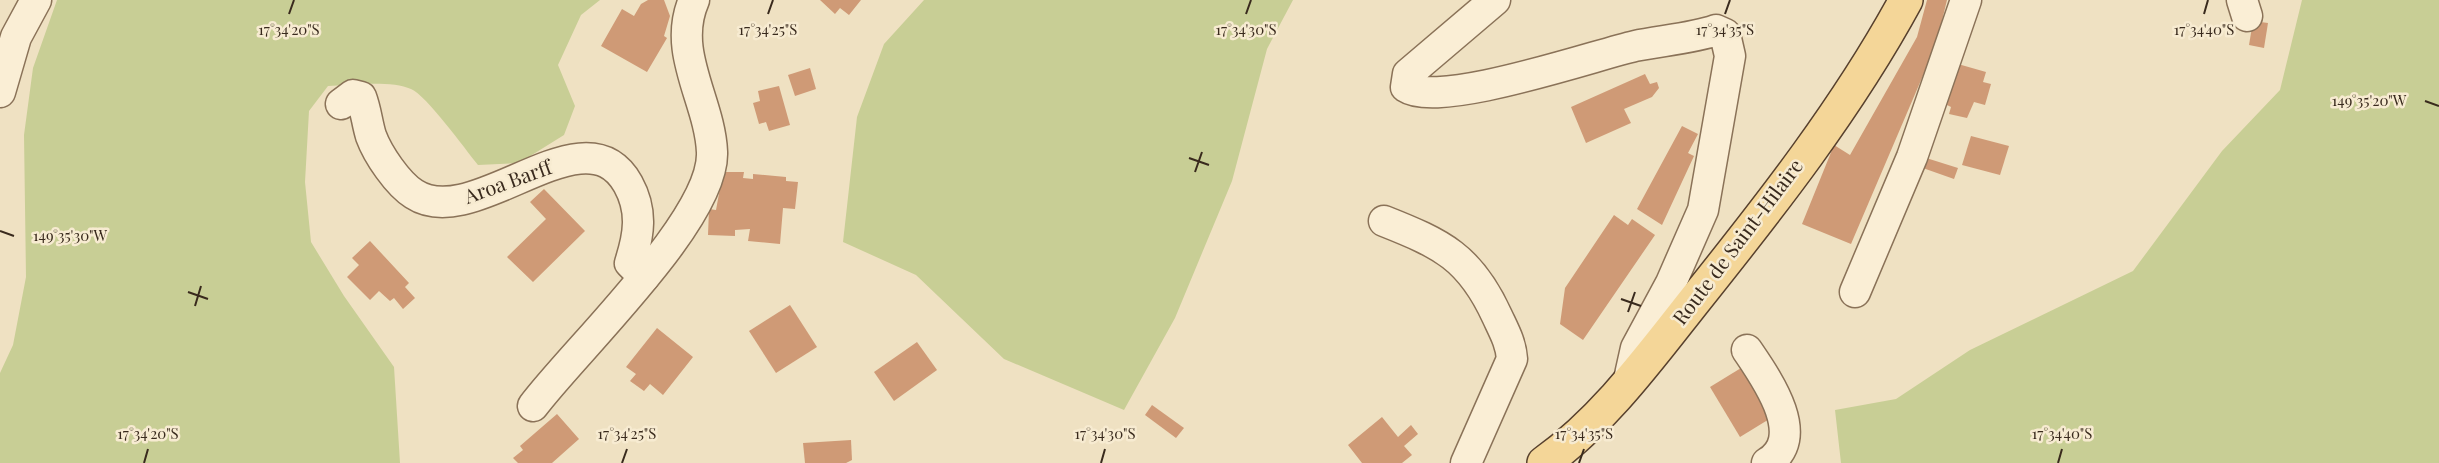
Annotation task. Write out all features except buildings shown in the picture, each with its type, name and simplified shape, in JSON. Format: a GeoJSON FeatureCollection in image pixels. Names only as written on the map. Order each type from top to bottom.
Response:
{"type":"FeatureCollection","features":[{"type":"Feature","properties":{"kind":"main road","name":"Route de Saint-Hilaire"},"geometry":{"type":"LineString","coordinates":[[1545,463],[1599,416],[1628,384],[1737,248],[1847,98],[1906,0]]}},
{"type":"Feature","properties":{"kind":"street"},"geometry":{"type":"LineString","coordinates":[[0,92],[8,39],[21,0]]}},
{"type":"Feature","properties":{"kind":"street"},"geometry":{"type":"LineString","coordinates":[[8,39],[36,0]]}},
{"type":"Feature","properties":{"kind":"street"},"geometry":{"type":"LineString","coordinates":[[533,406],[554,379],[645,278],[673,240],[710,174],[712,152],[689,60],[687,31],[694,0]]}},
{"type":"Feature","properties":{"kind":"street"},"geometry":{"type":"LineString","coordinates":[[1496,0],[1408,74],[1406,87],[1424,94],[1502,83],[1628,48],[1716,30],[1725,34],[1729,43],[1730,56],[1723,107],[1703,210],[1671,283],[1636,348],[1628,384]]}},
{"type":"Feature","properties":{"kind":"street"},"geometry":{"type":"LineString","coordinates":[[1855,292],[1912,157],[1966,0]]}},
{"type":"Feature","properties":{"kind":"street","name":"Aroa Barff"},"geometry":{"type":"LineString","coordinates":[[341,104],[353,95],[362,97],[372,139],[386,162],[414,194],[430,201],[446,202],[464,199],[564,162],[583,158],[599,159],[622,174],[632,192],[639,213],[639,232],[630,263],[645,278]]}},
{"type":"Feature","properties":{"kind":"street"},"geometry":{"type":"LineString","coordinates":[[1384,221],[1437,244],[1459,258],[1490,301],[1511,344],[1512,359],[1466,463]]}},
{"type":"Feature","properties":{"kind":"street"},"geometry":{"type":"LineString","coordinates":[[1747,350],[1764,374],[1782,414],[1784,446],[1777,457],[1767,463]]}},
{"type":"Feature","properties":{"kind":"green space"},"geometry":{"type":"Polygon","coordinates":[[[57,0],[600,0],[581,15],[558,65],[575,106],[564,135],[519,163],[478,165],[426,102],[411,89],[403,86],[370,84],[328,86],[309,111],[305,182],[311,242],[344,296],[394,367],[400,463],[0,463],[0,373],[13,345],[26,277],[24,135],[33,68],[57,0]]]}},
{"type":"Feature","properties":{"kind":"green space"},"geometry":{"type":"Polygon","coordinates":[[[924,0],[1293,0],[1267,49],[1232,181],[1175,318],[1124,410],[1004,359],[916,275],[843,242],[857,117],[884,44],[924,0]]]}},
{"type":"Feature","properties":{"kind":"green space"},"geometry":{"type":"Polygon","coordinates":[[[2302,0],[2439,0],[2439,463],[1841,463],[1835,410],[1896,399],[1970,350],[2133,271],[2222,151],[2280,90],[2302,0]]]}}]}
